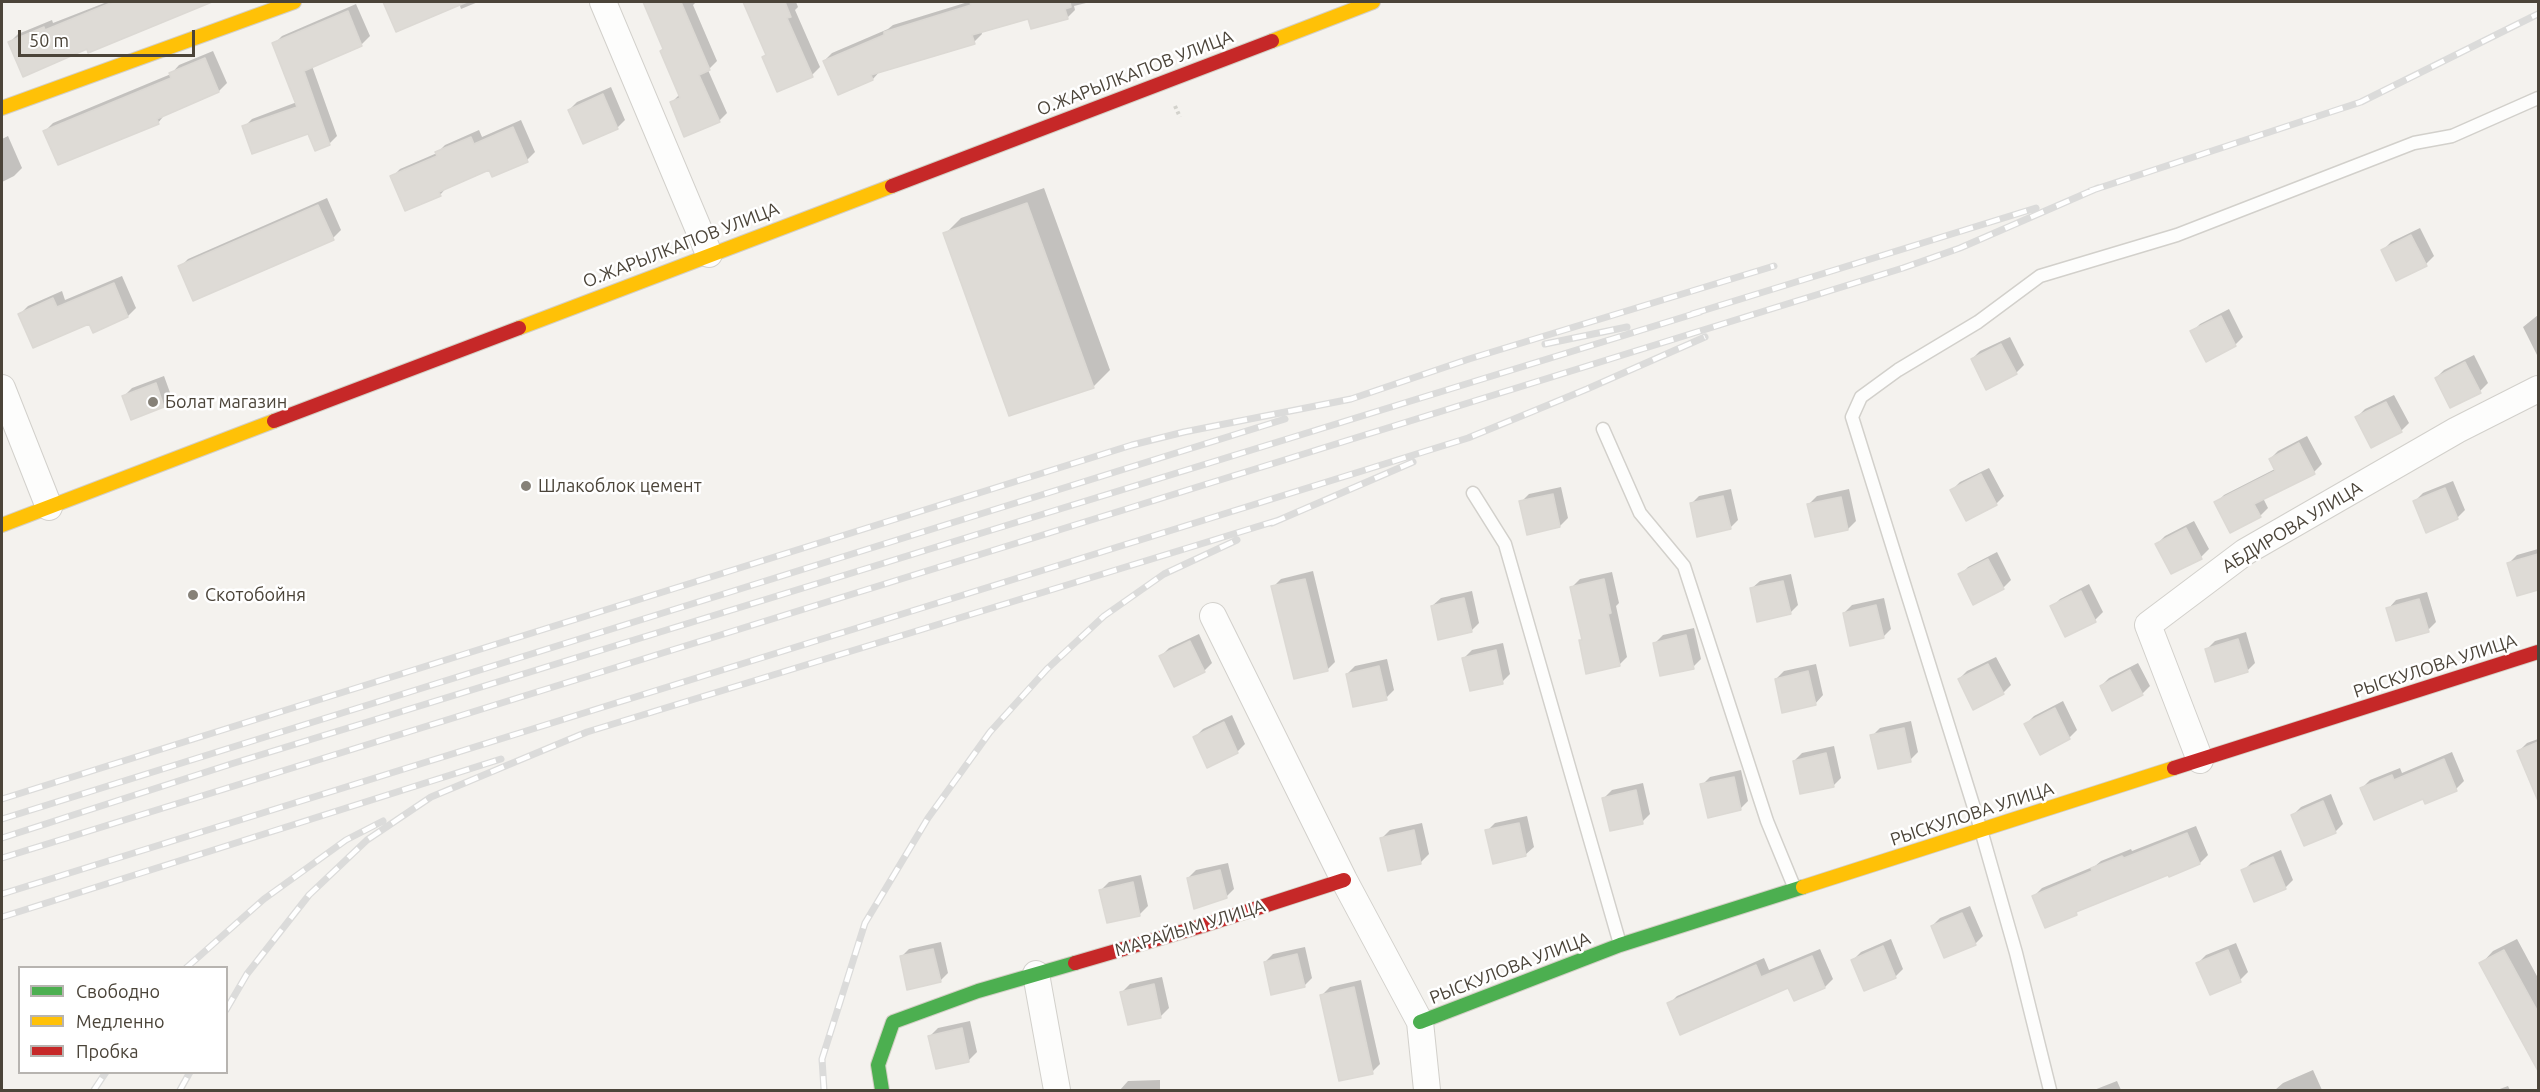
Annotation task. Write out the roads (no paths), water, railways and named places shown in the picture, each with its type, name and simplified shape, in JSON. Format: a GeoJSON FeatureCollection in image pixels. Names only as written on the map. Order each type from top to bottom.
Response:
{"type":"FeatureCollection","features":[{"type":"Feature","properties":{"kind":"street"},"geometry":{"type":"LineString","coordinates":[[2,108],[294,2]]}},
{"type":"Feature","properties":{"kind":"street"},"geometry":{"type":"LineString","coordinates":[[603,2],[709,254]]}},
{"type":"Feature","properties":{"kind":"street","name":"О.ЖАРЫЛКАПОВ УЛИЦА"},"geometry":{"type":"LineString","coordinates":[[2,525],[1373,2]]}},
{"type":"Feature","properties":{"kind":"street"},"geometry":{"type":"LineString","coordinates":[[2,388],[49,507]]}},
{"type":"Feature","properties":{"kind":"street","name":"АБДИРОВА УЛИЦА"},"geometry":{"type":"LineString","coordinates":[[2200,760],[2148,625],[2246,552],[2457,430],[2538,389]]}},
{"type":"Feature","properties":{"kind":"street"},"geometry":{"type":"LineString","coordinates":[[1213,616],[1344,880],[1420,1022],[1426,1090]]}},
{"type":"Feature","properties":{"kind":"street","name":"РЫСКУЛОВА УЛИЦА"},"geometry":{"type":"LineString","coordinates":[[1420,1022],[1620,945],[2538,652]]}},
{"type":"Feature","properties":{"kind":"street","name":"МАРАЙЫМ УЛИЦА"},"geometry":{"type":"LineString","coordinates":[[882,1090],[878,1065],[893,1022],[978,991],[1344,880]]}},
{"type":"Feature","properties":{"kind":"street"},"geometry":{"type":"LineString","coordinates":[[1036,974],[1057,1090]]}},
{"type":"Feature","properties":{"kind":"lane"},"geometry":{"type":"LineString","coordinates":[[2050,1090],[2016,953],[1981,830],[1852,417],[1861,397],[1898,370],[1978,322],[2040,276],[2177,235],[2415,143],[2452,136],[2538,98]]}},
{"type":"Feature","properties":{"kind":"lane"},"geometry":{"type":"LineString","coordinates":[[1603,429],[1640,513],[1684,566],[1767,821],[1795,889]]}},
{"type":"Feature","properties":{"kind":"lane"},"geometry":{"type":"LineString","coordinates":[[1473,493],[1505,544],[1620,945]]}},
{"type":"Feature","properties":{"kind":"railway"},"geometry":{"type":"LineString","coordinates":[[2090,191],[2361,102],[2538,14]]}},
{"type":"Feature","properties":{"kind":"railway"},"geometry":{"type":"LineString","coordinates":[[2,858],[1903,268],[1960,248],[2098,188]]}},
{"type":"Feature","properties":{"kind":"railway"},"geometry":{"type":"LineString","coordinates":[[1692,314],[2036,208]]}},
{"type":"Feature","properties":{"kind":"railway"},"geometry":{"type":"LineString","coordinates":[[2,799],[1132,445],[1184,432],[1351,399],[1469,359],[1774,266]]}},
{"type":"Feature","properties":{"kind":"railway"},"geometry":{"type":"LineString","coordinates":[[2,838],[231,764],[1700,312]]}},
{"type":"Feature","properties":{"kind":"railway"},"geometry":{"type":"LineString","coordinates":[[1545,344],[1627,327]]}},
{"type":"Feature","properties":{"kind":"railway"},"geometry":{"type":"LineString","coordinates":[[2,894],[1468,438],[1705,337]]}},
{"type":"Feature","properties":{"kind":"railway"},"geometry":{"type":"LineString","coordinates":[[2,819],[1285,419]]}},
{"type":"Feature","properties":{"kind":"railway"},"geometry":{"type":"LineString","coordinates":[[1272,523],[1413,462]]}},
{"type":"Feature","properties":{"kind":"railway"},"geometry":{"type":"LineString","coordinates":[[228,1007],[247,974],[309,895],[367,840],[431,797],[587,732],[1279,520]]}},
{"type":"Feature","properties":{"kind":"railway"},"geometry":{"type":"LineString","coordinates":[[824,1090],[822,1059],[865,923],[928,818],[990,732],[1047,669],[1104,616],[1164,574],[1237,540]]}},
{"type":"Feature","properties":{"kind":"railway"},"geometry":{"type":"LineString","coordinates":[[2,917],[501,759]]}},
{"type":"Feature","properties":{"kind":"railway"},"geometry":{"type":"LineString","coordinates":[[188,966],[264,899],[346,840],[383,821]]}},
{"type":"Feature","properties":{"kind":"railway"},"geometry":{"type":"LineString","coordinates":[[94,1090],[105,1074]]}},
{"type":"Feature","properties":{"kind":"railway"},"geometry":{"type":"LineString","coordinates":[[180,1090],[189,1074]]}},
{"type":"Feature","properties":{"kind":"place","name":"Болат магазин"},"geometry":{"type":"Point","coordinates":[153,402]}},
{"type":"Feature","properties":{"kind":"place","name":"Шлакоблок цемент"},"geometry":{"type":"Point","coordinates":[526,486]}},
{"type":"Feature","properties":{"kind":"place","name":"Скотобойня"},"geometry":{"type":"Point","coordinates":[193,595]}}]}
